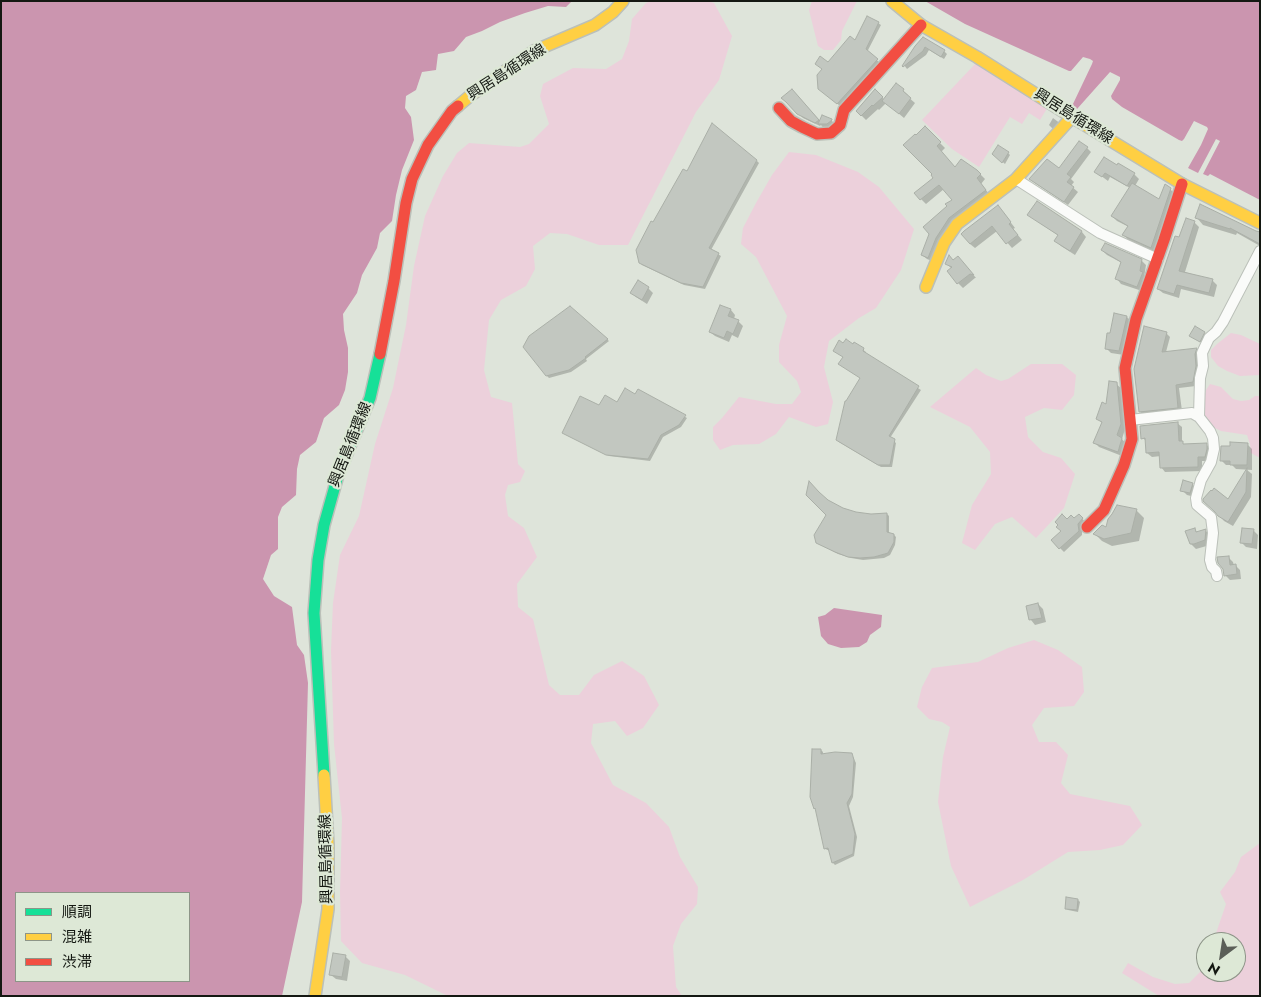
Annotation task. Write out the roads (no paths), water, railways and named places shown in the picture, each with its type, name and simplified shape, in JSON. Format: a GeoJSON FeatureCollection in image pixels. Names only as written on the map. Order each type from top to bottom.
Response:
{"type":"FeatureCollection","features":[{"type":"Feature","properties":{"kind":"main road","name":"興居島循環線"},"geometry":{"type":"LineString","coordinates":[[315,996],[328,909],[328,845],[314,613],[318,560],[324,525],[338,475],[370,398],[377,372],[412,179],[428,145],[452,111],[479,89],[534,52],[595,25],[613,12],[623,1]]}},
{"type":"Feature","properties":{"kind":"main road","name":"興居島循環線"},"geometry":{"type":"LineString","coordinates":[[892,1],[921,24],[1182,184],[1260,223]]}},
{"type":"Feature","properties":{"kind":"main road"},"geometry":{"type":"LineString","coordinates":[[779,108],[791,121],[802,127],[817,134],[831,134],[840,125],[844,110],[921,24]]}},
{"type":"Feature","properties":{"kind":"main road"},"geometry":{"type":"LineString","coordinates":[[926,287],[944,243],[957,224],[1016,179],[1072,117]]}},
{"type":"Feature","properties":{"kind":"main road"},"geometry":{"type":"LineString","coordinates":[[1087,527],[1104,510],[1112,496],[1132,439],[1126,368],[1136,319],[1182,184]]}},
{"type":"Feature","properties":{"kind":"street"},"geometry":{"type":"LineString","coordinates":[[1016,179],[1100,233],[1158,259]]}},
{"type":"Feature","properties":{"kind":"street"},"geometry":{"type":"LineString","coordinates":[[1199,417],[1200,378],[1203,366],[1202,353],[1210,338],[1223,322],[1259,253]]}},
{"type":"Feature","properties":{"kind":"street"},"geometry":{"type":"LineString","coordinates":[[1130,420],[1192,413],[1199,417],[1210,431],[1214,449],[1211,462],[1201,480],[1196,498],[1197,505],[1211,517],[1213,533],[1210,560],[1212,567],[1216,571],[1216,576]]}}]}
